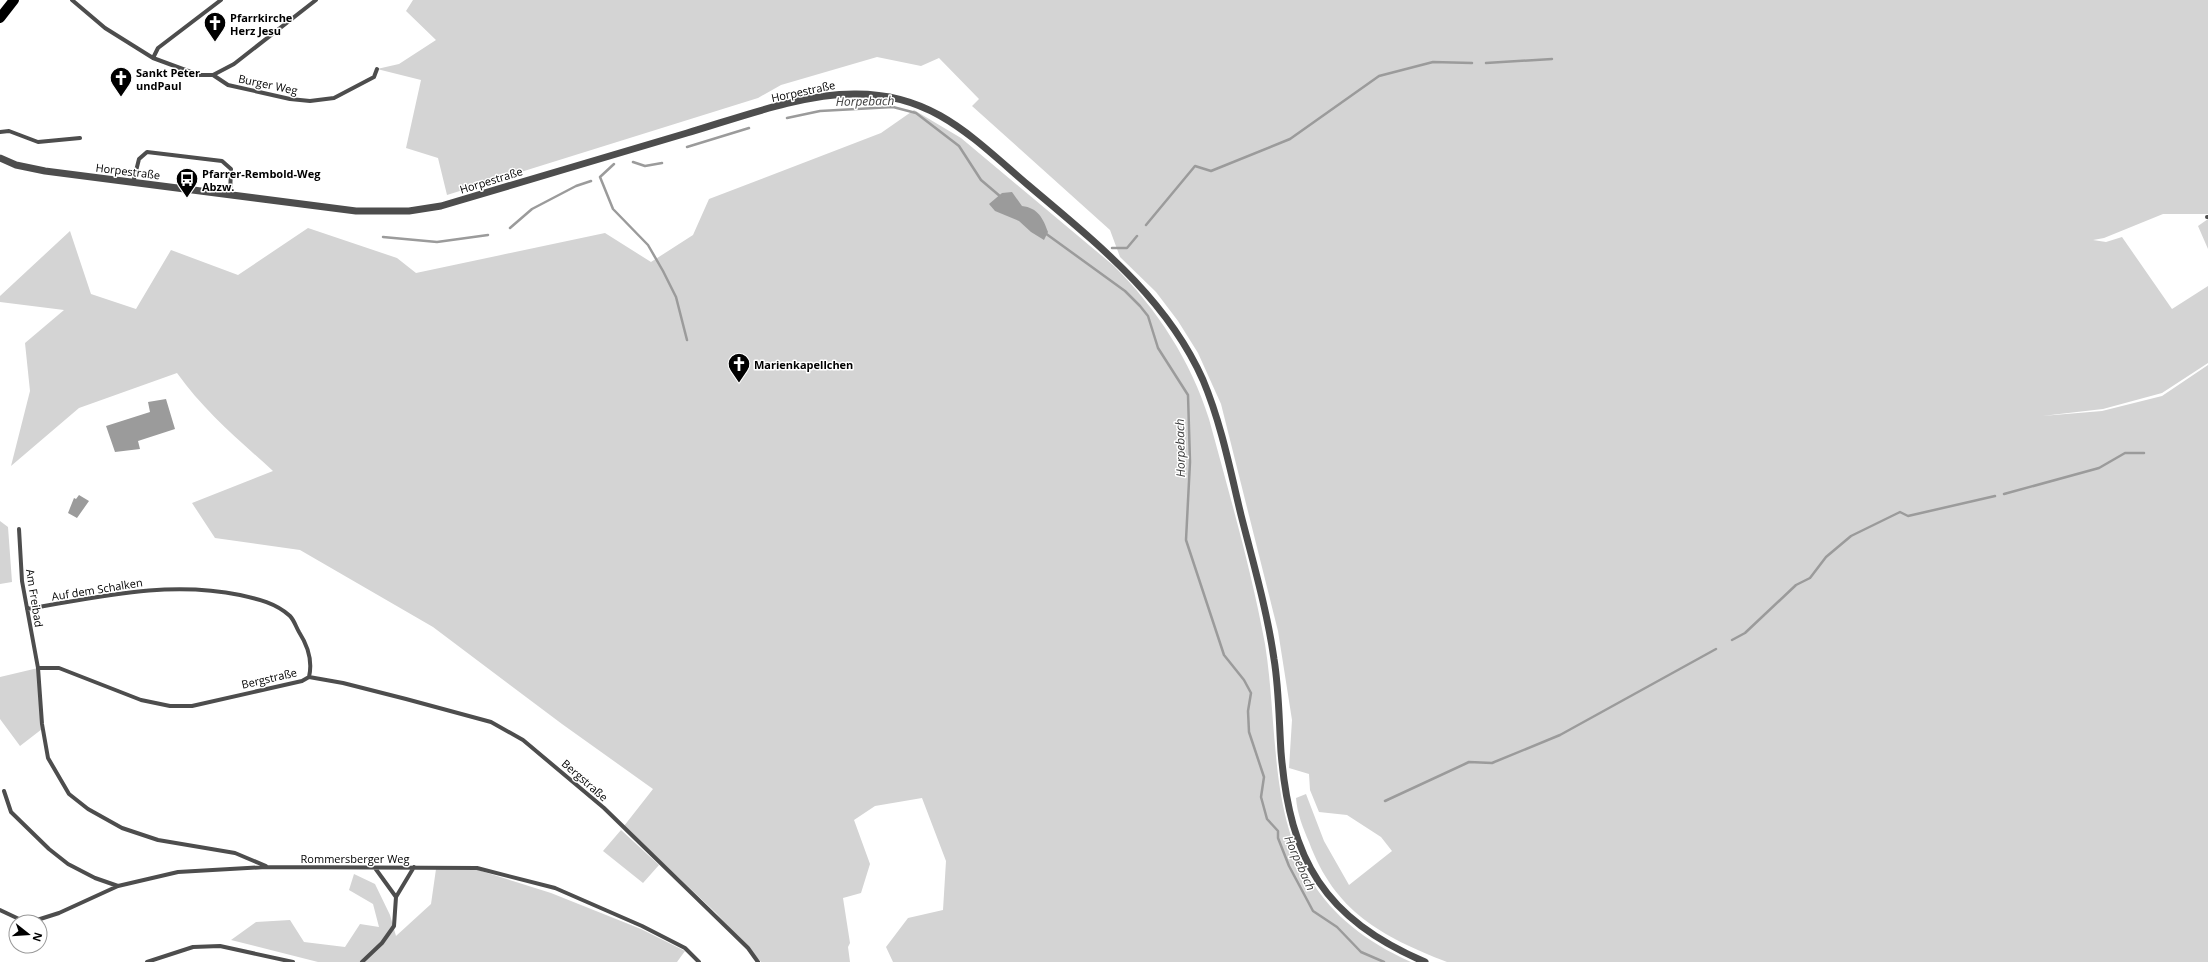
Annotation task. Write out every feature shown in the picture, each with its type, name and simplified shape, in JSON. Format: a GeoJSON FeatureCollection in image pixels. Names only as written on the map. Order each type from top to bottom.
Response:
{"type":"FeatureCollection","features":[{"type":"Feature","properties":{"kind":"main road"},"geometry":{"type":"LineString","coordinates":[[0,18],[14,0]]}},
{"type":"Feature","properties":{"kind":"street","name":"Burger Weg"},"geometry":{"type":"LineString","coordinates":[[72,0],[105,28],[153,58],[199,75],[213,75],[228,85],[290,99],[310,101],[334,98],[374,77],[377,69]]}},
{"type":"Feature","properties":{"kind":"street"},"geometry":{"type":"LineString","coordinates":[[153,58],[158,48],[221,0]]}},
{"type":"Feature","properties":{"kind":"street"},"geometry":{"type":"LineString","coordinates":[[213,75],[234,64],[316,0]]}},
{"type":"Feature","properties":{"kind":"street","name":"Horpestraße"},"geometry":{"type":"LineString","coordinates":[[0,158],[16,165],[45,171],[230,195],[381,212],[409,211],[441,206],[763,111],[833,94],[883,95],[906,100],[942,116],[972,137],[1132,277],[1171,324],[1195,364],[1217,417],[1266,614],[1275,662],[1282,756],[1288,806],[1300,848],[1323,889],[1347,916],[1378,939],[1425,962]]}},
{"type":"Feature","properties":{"kind":"street"},"geometry":{"type":"LineString","coordinates":[[0,132],[10,131],[38,142],[80,138]]}},
{"type":"Feature","properties":{"kind":"street"},"geometry":{"type":"LineString","coordinates":[[133,182],[139,159],[147,152],[222,161],[231,169],[230,195]]}},
{"type":"Feature","properties":{"kind":"street","name":"Am Freibad"},"geometry":{"type":"LineString","coordinates":[[19,529],[21,572],[38,668]]}},
{"type":"Feature","properties":{"kind":"street","name":"Auf dem Schalken"},"geometry":{"type":"LineString","coordinates":[[27,610],[136,590],[192,589],[223,592],[250,598],[271,603],[290,617],[309,648],[311,670],[309,677]]}},
{"type":"Feature","properties":{"kind":"street"},"geometry":{"type":"LineString","coordinates":[[38,668],[42,724],[48,758],[69,794],[88,809],[122,828],[158,840],[235,853],[266,867]]}},
{"type":"Feature","properties":{"kind":"street","name":"Bergstraße"},"geometry":{"type":"LineString","coordinates":[[38,668],[59,668],[141,700],[170,706],[192,706],[302,681],[309,677],[346,683],[491,722],[523,740],[604,808],[733,933],[748,948],[758,962]]}},
{"type":"Feature","properties":{"kind":"street"},"geometry":{"type":"LineString","coordinates":[[4,791],[11,812],[49,849],[75,867],[95,878],[118,886]]}},
{"type":"Feature","properties":{"kind":"street","name":"Rommersberger Weg"},"geometry":{"type":"LineString","coordinates":[[0,910],[19,918],[37,920],[59,913],[118,886],[178,872],[266,867],[477,868],[555,888],[642,926],[686,948],[698,962]]}},
{"type":"Feature","properties":{"kind":"street"},"geometry":{"type":"LineString","coordinates":[[362,962],[382,943],[394,926],[396,897],[414,867]]}},
{"type":"Feature","properties":{"kind":"street"},"geometry":{"type":"LineString","coordinates":[[376,868],[396,897]]}},
{"type":"Feature","properties":{"kind":"street"},"geometry":{"type":"LineString","coordinates":[[147,962],[192,947],[220,946],[293,962]]}},
{"type":"Feature","properties":{"kind":"shaded area"},"geometry":{"type":"Polygon","coordinates":[[[413,0],[2208,0],[2208,214],[2163,214],[2104,238],[2093,240],[2106,242],[2122,237],[2172,309],[2208,286],[2208,363],[2162,393],[2103,409],[2042,416],[2102,411],[2162,396],[2208,365],[2208,962],[1447,962],[1401,942],[1381,931],[1363,918],[1347,904],[1332,887],[1320,866],[1303,826],[1296,798],[1306,794],[1324,841],[1349,885],[1392,851],[1381,837],[1347,815],[1319,812],[1310,790],[1309,774],[1289,768],[1292,720],[1278,631],[1221,404],[1198,353],[1178,321],[1156,292],[1120,257],[1110,230],[972,106],[979,99],[939,58],[921,66],[877,57],[781,85],[758,98],[447,195],[438,158],[406,148],[421,80],[377,69],[399,64],[436,40],[406,11],[413,0]]]}},
{"type":"Feature","properties":{"kind":"shaded area"},"geometry":{"type":"Polygon","coordinates":[[[914,110],[961,138],[1114,266],[1144,300],[1171,337],[1193,377],[1209,419],[1253,587],[1267,658],[1280,792],[1288,824],[1298,854],[1311,880],[1329,904],[1351,926],[1378,945],[1411,962],[893,962],[886,947],[908,918],[943,910],[946,861],[922,798],[875,806],[854,820],[870,864],[861,893],[843,898],[850,943],[848,947],[850,962],[761,962],[716,913],[624,826],[653,789],[562,724],[433,627],[300,550],[215,538],[192,503],[273,471],[210,413],[177,373],[79,408],[11,466],[30,391],[25,343],[64,310],[0,302],[0,296],[70,231],[91,294],[136,309],[171,250],[238,275],[308,228],[397,258],[416,273],[605,233],[651,262],[693,235],[709,199],[881,133],[914,110]]]}},
{"type":"Feature","properties":{"kind":"shaded area"},"geometry":{"type":"Polygon","coordinates":[[[1012,192],[1022,206],[1036,211],[1042,218],[1048,232],[1044,240],[1031,232],[1019,221],[995,211],[989,204],[1002,193],[1012,192]]]}},
{"type":"Feature","properties":{"kind":"shaded area"},"geometry":{"type":"Polygon","coordinates":[[[2208,219],[2208,249],[2198,226],[2208,219]]]}},
{"type":"Feature","properties":{"kind":"shaded area"},"geometry":{"type":"Polygon","coordinates":[[[166,399],[175,429],[138,441],[140,449],[115,452],[106,426],[150,412],[148,402],[166,399]]]}},
{"type":"Feature","properties":{"kind":"shaded area"},"geometry":{"type":"Polygon","coordinates":[[[79,495],[89,501],[77,518],[68,513],[74,498],[76,499],[79,495]]]}},
{"type":"Feature","properties":{"kind":"shaded area"},"geometry":{"type":"Polygon","coordinates":[[[0,521],[8,527],[12,582],[0,584],[0,521]]]}},
{"type":"Feature","properties":{"kind":"shaded area"},"geometry":{"type":"Polygon","coordinates":[[[38,668],[42,729],[20,746],[0,719],[0,677],[38,668]]]}},
{"type":"Feature","properties":{"kind":"shaded area"},"geometry":{"type":"Polygon","coordinates":[[[621,830],[659,865],[643,883],[603,851],[621,830]]]}},
{"type":"Feature","properties":{"kind":"shaded area"},"geometry":{"type":"Polygon","coordinates":[[[436,869],[478,870],[551,893],[641,929],[685,951],[677,962],[318,962],[231,940],[256,922],[290,920],[304,942],[345,947],[360,924],[379,927],[373,904],[349,890],[354,874],[375,884],[390,915],[396,936],[431,904],[436,869]]]}},
{"type":"Feature","properties":{"kind":"waterway"},"geometry":{"type":"LineString","coordinates":[[1486,63],[1552,59]]}},
{"type":"Feature","properties":{"kind":"waterway"},"geometry":{"type":"LineString","coordinates":[[1146,225],[1195,166],[1211,171],[1290,139],[1379,76],[1433,62],[1472,63]]}},
{"type":"Feature","properties":{"kind":"waterway","name":"Horpebach"},"geometry":{"type":"LineString","coordinates":[[787,118],[820,111],[893,107],[916,113],[959,146],[981,180],[1001,197]]}},
{"type":"Feature","properties":{"kind":"waterway","name":"Horpebach"},"geometry":{"type":"LineString","coordinates":[[687,147],[749,128]]}},
{"type":"Feature","properties":{"kind":"waterway","name":"Horpebach"},"geometry":{"type":"LineString","coordinates":[[633,162],[645,166],[662,163]]}},
{"type":"Feature","properties":{"kind":"waterway"},"geometry":{"type":"LineString","coordinates":[[614,164],[600,177],[613,209],[648,245],[663,271],[676,297],[687,340]]}},
{"type":"Feature","properties":{"kind":"waterway","name":"Horpebach"},"geometry":{"type":"LineString","coordinates":[[510,228],[532,209],[576,186],[591,181]]}},
{"type":"Feature","properties":{"kind":"waterway","name":"Horpebach"},"geometry":{"type":"LineString","coordinates":[[1045,233],[1125,291],[1140,306],[1148,316],[1158,348],[1188,395],[1190,462],[1186,540],[1224,655],[1244,680],[1251,693],[1248,711],[1249,732],[1264,777],[1261,797],[1267,819],[1278,831],[1278,838],[1289,866],[1313,911],[1337,927],[1361,952],[1384,962]]}},
{"type":"Feature","properties":{"kind":"waterway","name":"Horpebach"},"geometry":{"type":"LineString","coordinates":[[383,237],[437,242],[488,235]]}},
{"type":"Feature","properties":{"kind":"waterway"},"geometry":{"type":"LineString","coordinates":[[1112,248],[1127,248],[1137,236]]}},
{"type":"Feature","properties":{"kind":"waterway"},"geometry":{"type":"LineString","coordinates":[[2004,494],[2099,468],[2125,453],[2144,453]]}},
{"type":"Feature","properties":{"kind":"waterway"},"geometry":{"type":"LineString","coordinates":[[1732,640],[1745,633],[1796,585],[1810,578],[1826,557],[1851,536],[1900,512],[1908,516],[1995,496]]}},
{"type":"Feature","properties":{"kind":"waterway"},"geometry":{"type":"LineString","coordinates":[[1385,801],[1469,762],[1492,763],[1560,735],[1716,649]]}},
{"type":"Feature","properties":{"kind":"place","name":"Pfarrkirche Herz Jesu"},"geometry":{"type":"Point","coordinates":[215,42]}},
{"type":"Feature","properties":{"kind":"place","name":"Sankt Peter undPaul"},"geometry":{"type":"Point","coordinates":[121,98]}},
{"type":"Feature","properties":{"kind":"place","name":"Pfarrer-Rembold-Weg Abzw."},"geometry":{"type":"Point","coordinates":[187,198]}},
{"type":"Feature","properties":{"kind":"place","name":"Marienkapellchen"},"geometry":{"type":"Point","coordinates":[739,384]}}]}
